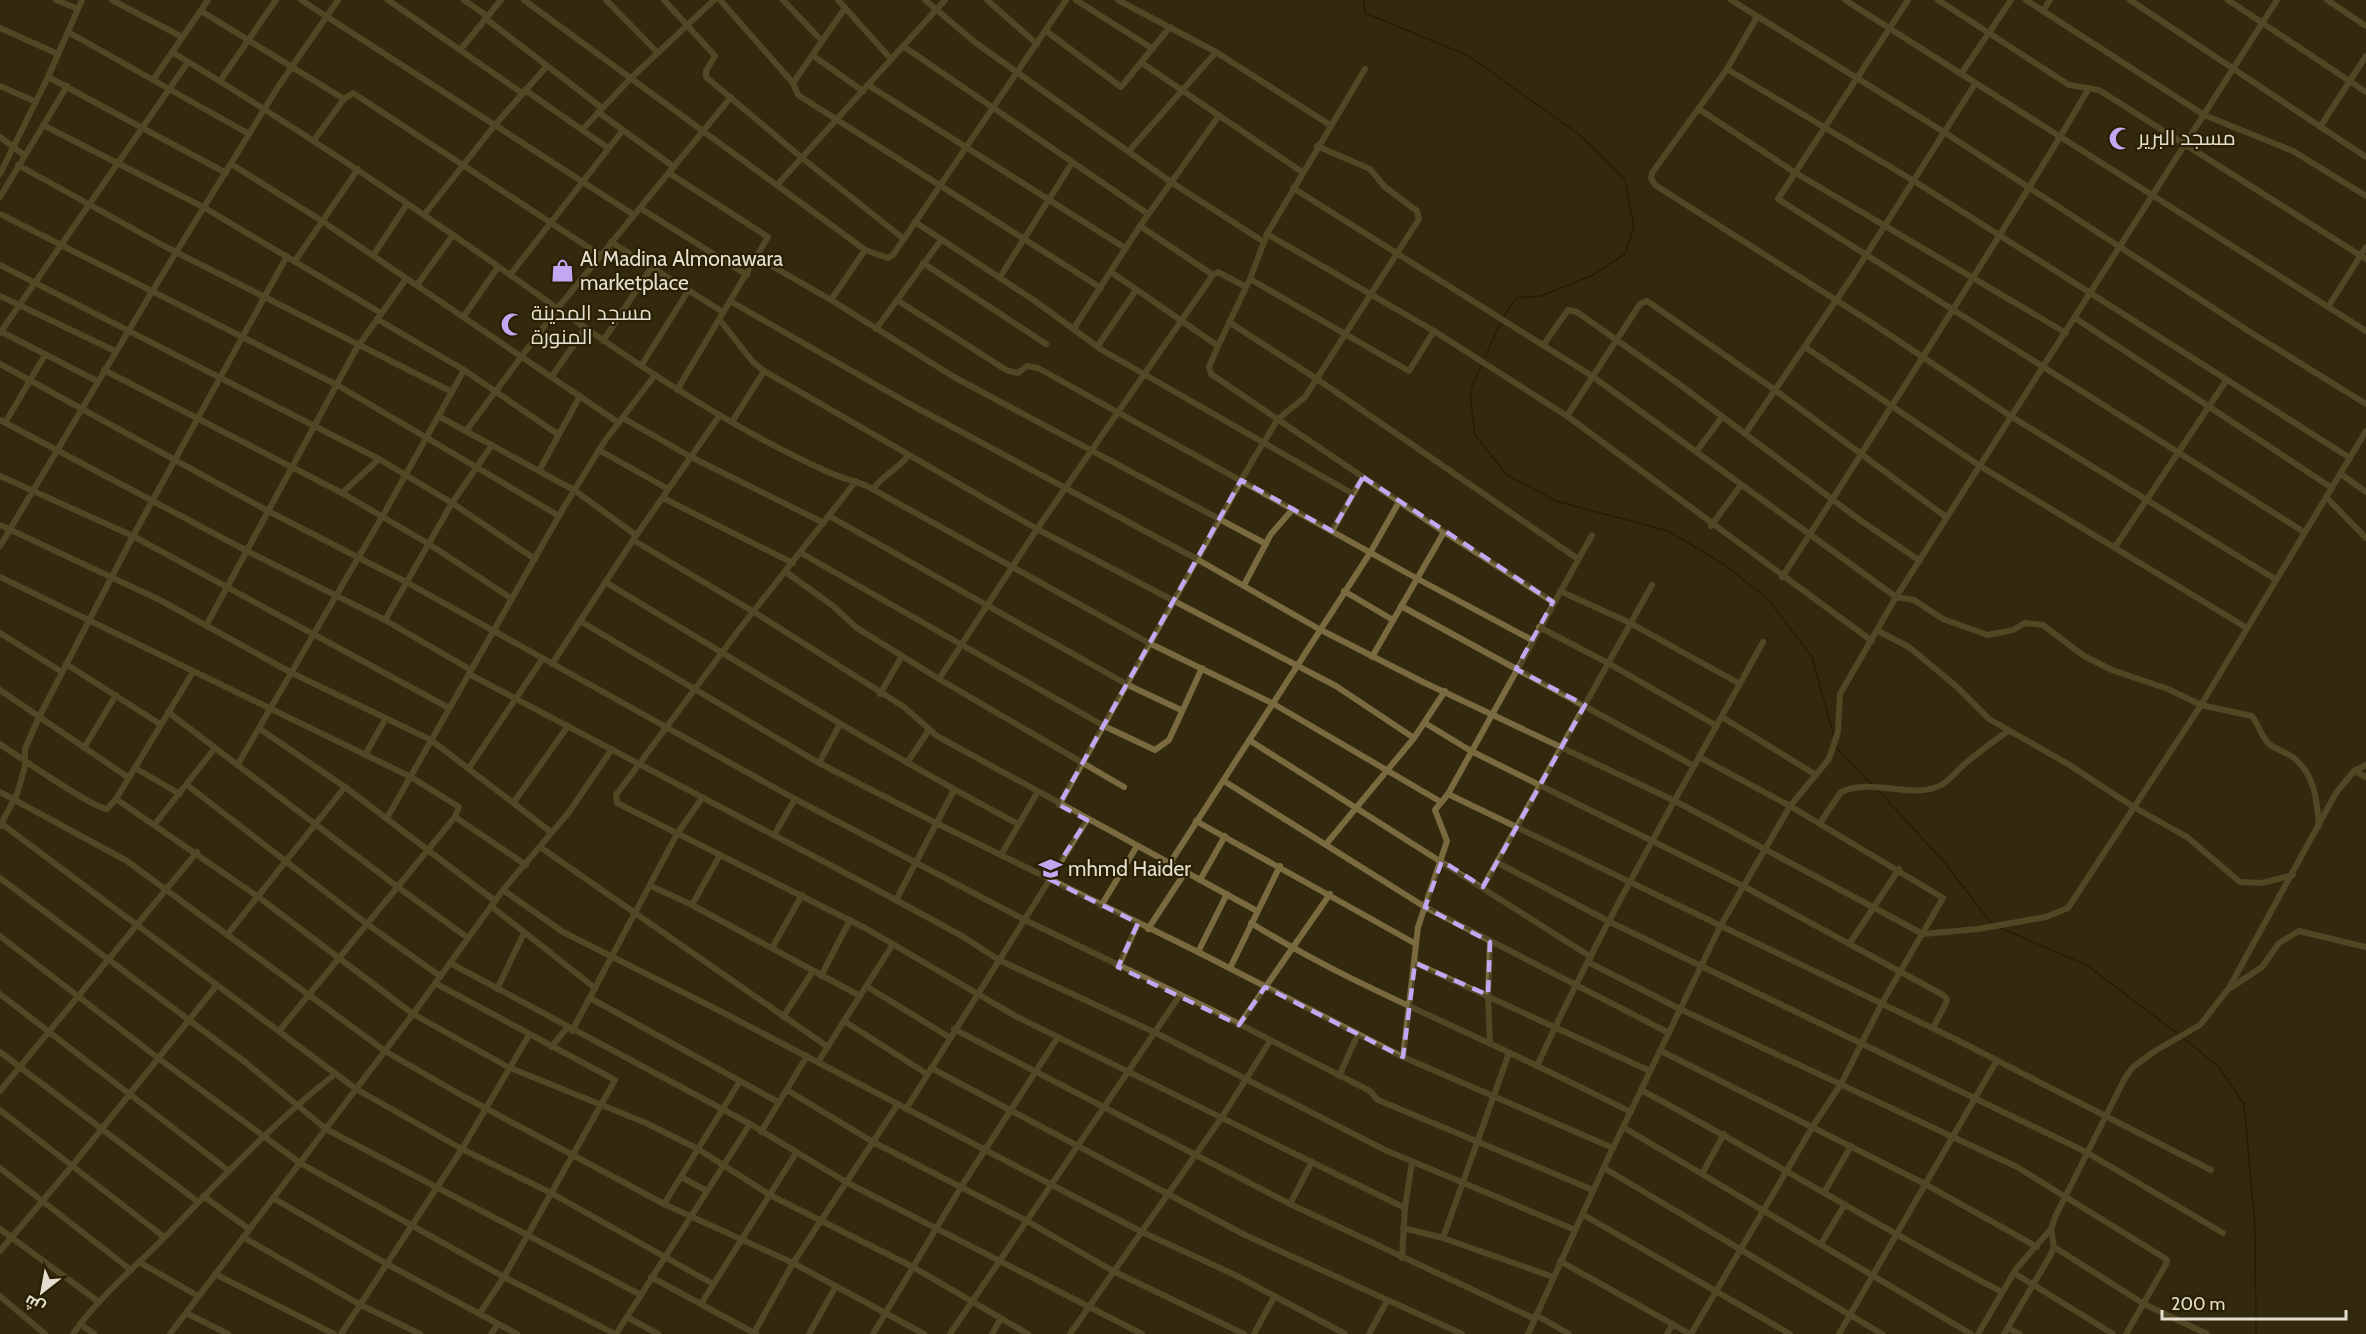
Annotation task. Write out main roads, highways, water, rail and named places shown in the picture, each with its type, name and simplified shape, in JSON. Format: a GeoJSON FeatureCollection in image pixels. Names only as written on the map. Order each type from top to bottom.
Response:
{"type":"FeatureCollection","features":[{"type":"Feature","properties":{"kind":"waterway"},"geometry":{"type":"LineString","coordinates":[[1364,0],[1365,13],[1469,56],[1580,135],[1625,179],[1634,227],[1625,254],[1591,276],[1541,296],[1516,298],[1503,318]]}},
{"type":"Feature","properties":{"kind":"waterway"},"geometry":{"type":"LineString","coordinates":[[1483,361],[1501,322]]}},
{"type":"Feature","properties":{"kind":"waterway"},"geometry":{"type":"LineString","coordinates":[[1481,366],[1470,391],[1475,435],[1507,475],[1556,501],[1668,531],[1722,563],[1768,599],[1812,657],[1834,737]]}},
{"type":"Feature","properties":{"kind":"waterway"},"geometry":{"type":"LineString","coordinates":[[1836,747],[1872,785]]}},
{"type":"Feature","properties":{"kind":"waterway"},"geometry":{"type":"LineString","coordinates":[[1878,790],[1945,863],[1991,923]]}},
{"type":"Feature","properties":{"kind":"waterway"},"geometry":{"type":"LineString","coordinates":[[2001,928],[2088,966],[2178,1034]]}},
{"type":"Feature","properties":{"kind":"waterway"},"geometry":{"type":"LineString","coordinates":[[2182,1037],[2218,1066],[2244,1104],[2255,1227],[2256,1334]]}},
{"type":"Feature","properties":{"kind":"place","name":"مسجد البرير"},"geometry":{"type":"Point","coordinates":[2120,138]}},
{"type":"Feature","properties":{"kind":"place","name":"Al Madina Almonawara marketplace"},"geometry":{"type":"Point","coordinates":[562,271]}},
{"type":"Feature","properties":{"kind":"place","name":"مسجد المدينة المنورة"},"geometry":{"type":"Point","coordinates":[513,325]}},
{"type":"Feature","properties":{"kind":"place","name":"mhmd Haider"},"geometry":{"type":"Point","coordinates":[1050,869]}}]}
